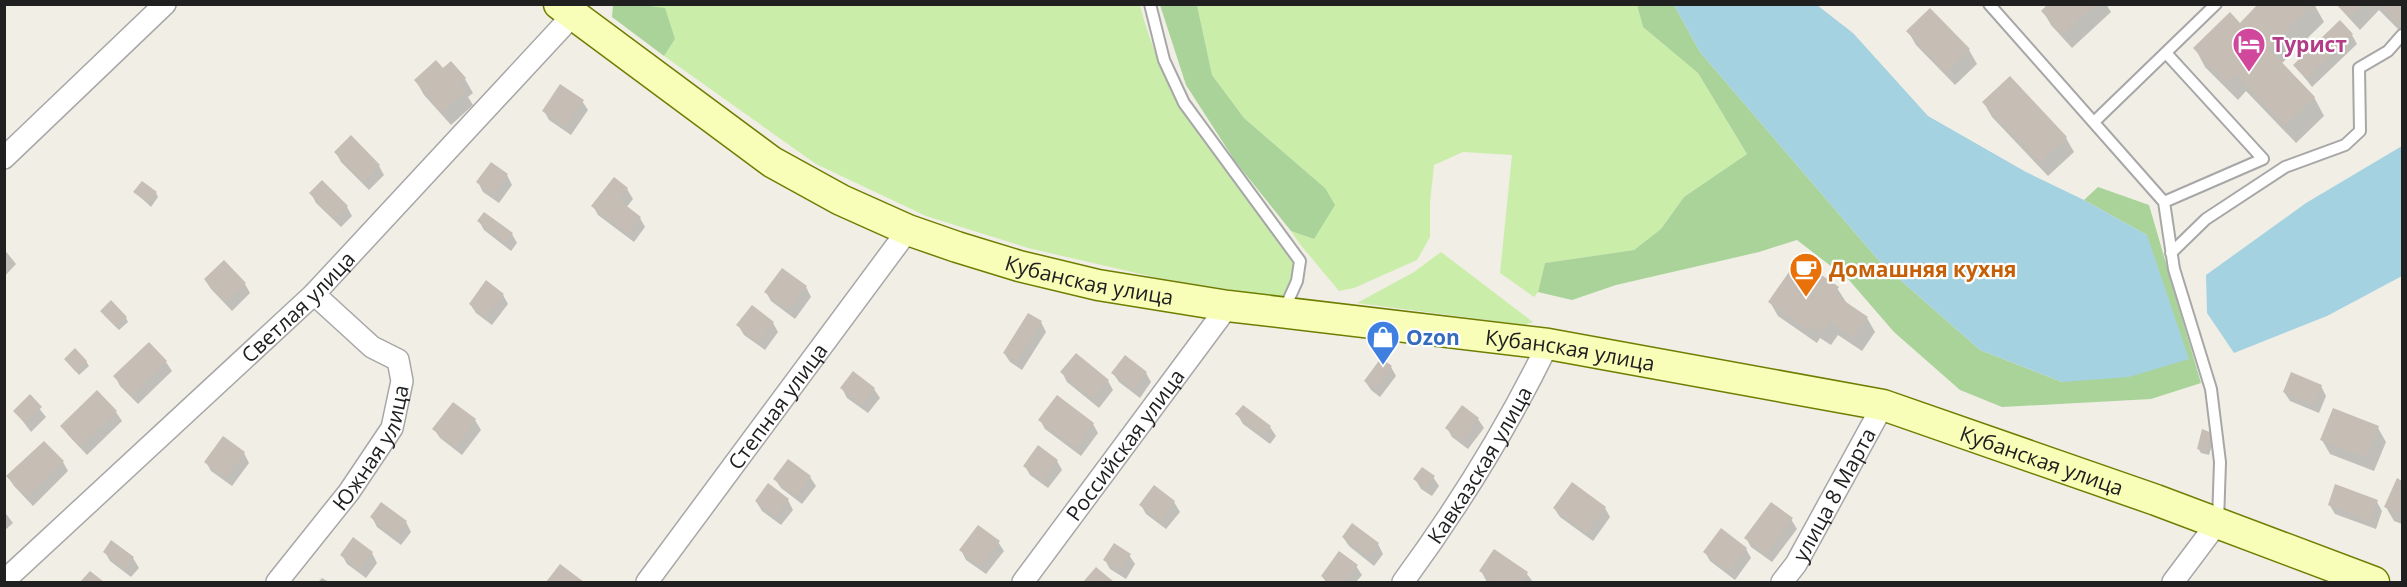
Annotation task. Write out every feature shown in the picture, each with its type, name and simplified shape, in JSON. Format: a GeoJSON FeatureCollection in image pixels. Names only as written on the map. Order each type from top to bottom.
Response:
{"type":"FeatureCollection","features":[{"type":"Feature","properties":{"kind":"main road","name":"Кубанская улица"},"geometry":{"type":"LineString","coordinates":[[566,10],[772,162],[841,200],[908,230],[1019,266],[1098,285],[1228,306],[1548,344],[1883,405],[2218,522],[2374,582]]}},
{"type":"Feature","properties":{"kind":"street"},"geometry":{"type":"LineString","coordinates":[[4,158],[165,4]]}},
{"type":"Feature","properties":{"kind":"street","name":"Светлая улица"},"geometry":{"type":"LineString","coordinates":[[4,581],[314,294],[566,10]]}},
{"type":"Feature","properties":{"kind":"street","name":"Степная улица"},"geometry":{"type":"LineString","coordinates":[[647,582],[908,230]]}},
{"type":"Feature","properties":{"kind":"street","name":"Южная улица"},"geometry":{"type":"LineString","coordinates":[[277,582],[349,492],[392,428],[402,381],[398,360],[372,347],[314,294]]}},
{"type":"Feature","properties":{"kind":"street","name":"Российская улица"},"geometry":{"type":"LineString","coordinates":[[1023,582],[1228,306]]}},
{"type":"Feature","properties":{"kind":"street","name":"Кавказская улица"},"geometry":{"type":"LineString","coordinates":[[1403,582],[1448,522],[1527,388],[1548,344]]}},
{"type":"Feature","properties":{"kind":"street","name":"улица 8 Марта"},"geometry":{"type":"LineString","coordinates":[[1782,582],[1796,564],[1883,405]]}},
{"type":"Feature","properties":{"kind":"street"},"geometry":{"type":"LineString","coordinates":[[2173,582],[2218,522]]}},
{"type":"Feature","properties":{"kind":"lane"},"geometry":{"type":"LineString","coordinates":[[1150,4],[1164,60],[1184,103],[1300,261],[1297,281],[1282,313]]}},
{"type":"Feature","properties":{"kind":"lane"},"geometry":{"type":"LineString","coordinates":[[1989,4],[2164,202],[2174,269],[2211,389],[2220,462],[2218,522]]}},
{"type":"Feature","properties":{"kind":"lane"},"geometry":{"type":"LineString","coordinates":[[2094,122],[2216,4]]}},
{"type":"Feature","properties":{"kind":"lane"},"geometry":{"type":"LineString","coordinates":[[2172,253],[2206,219],[2285,167],[2345,145],[2360,131],[2360,68],[2388,51],[2403,36]]}},
{"type":"Feature","properties":{"kind":"lane"},"geometry":{"type":"LineString","coordinates":[[2164,202],[2263,159],[2166,53]]}},
{"type":"Feature","properties":{"kind":"green space"},"geometry":{"type":"Polygon","coordinates":[[[613,5],[665,8],[675,39],[664,56],[612,17],[613,5]]]}},
{"type":"Feature","properties":{"kind":"green space"},"geometry":{"type":"Polygon","coordinates":[[[643,5],[1140,5],[1165,74],[1182,106],[1222,167],[1289,254],[1295,269],[1283,298],[1158,278],[1028,248],[926,216],[816,164],[664,56],[675,39],[643,5]]]}},
{"type":"Feature","properties":{"kind":"green space"},"geometry":{"type":"Polygon","coordinates":[[[1160,5],[1197,5],[1212,75],[1244,118],[1325,188],[1335,205],[1314,239],[1291,231],[1235,161],[1186,85],[1160,5]]]}},
{"type":"Feature","properties":{"kind":"green space"},"geometry":{"type":"Polygon","coordinates":[[[1197,5],[1637,5],[1643,27],[1698,73],[1747,154],[1684,197],[1661,229],[1634,250],[1545,263],[1538,292],[1534,297],[1500,273],[1512,155],[1463,152],[1434,165],[1430,203],[1430,237],[1417,260],[1354,288],[1339,291],[1291,231],[1314,239],[1325,188],[1244,118],[1212,75],[1197,5]]]}},
{"type":"Feature","properties":{"kind":"green space"},"geometry":{"type":"Polygon","coordinates":[[[1637,5],[1674,5],[1700,52],[1881,263],[1980,350],[2062,382],[2147,235],[2084,200],[2098,187],[2149,205],[2201,383],[2151,399],[2002,407],[1960,390],[1894,332],[1849,280],[1797,240],[1759,252],[1616,285],[1572,300],[1538,292],[1545,263],[1634,250],[1661,229],[1684,197],[1747,154],[1698,73],[1643,27],[1637,5]]]}},
{"type":"Feature","properties":{"kind":"green space"},"geometry":{"type":"Polygon","coordinates":[[[1441,252],[1533,322],[1525,325],[1357,303],[1414,272],[1441,252]]]}},
{"type":"Feature","properties":{"kind":"water"},"geometry":{"type":"Polygon","coordinates":[[[1674,5],[1817,5],[1853,33],[1928,116],[2026,172],[2084,200],[2147,235],[2189,359],[2129,377],[2062,382],[1980,350],[1881,263],[1700,52],[1674,5]]]}},
{"type":"Feature","properties":{"kind":"water"},"geometry":{"type":"Polygon","coordinates":[[[2402,146],[2402,276],[2327,316],[2234,353],[2207,313],[2206,275],[2306,203],[2402,146]]]}},
{"type":"Feature","properties":{"kind":"building"},"geometry":{"type":"Polygon","coordinates":[[[2048,4],[2096,4],[2063,34],[2041,11],[2048,4]]]}},
{"type":"Feature","properties":{"kind":"building"},"geometry":{"type":"Polygon","coordinates":[[[2258,4],[2313,4],[2268,48],[2315,97],[2285,125],[2235,74],[2226,83],[2193,48],[2230,12],[2240,23],[2258,4]]]}},
{"type":"Feature","properties":{"kind":"building"},"geometry":{"type":"Polygon","coordinates":[[[2378,4],[2401,4],[2402,23],[2400,26],[2378,4]]]}},
{"type":"Feature","properties":{"kind":"building"},"geometry":{"type":"Polygon","coordinates":[[[2338,5],[2363,5],[2351,17],[2338,5]]]}},
{"type":"Feature","properties":{"kind":"building"},"geometry":{"type":"Polygon","coordinates":[[[1930,8],[1970,49],[1946,72],[1906,31],[1930,8]]]}},
{"type":"Feature","properties":{"kind":"building"},"geometry":{"type":"Polygon","coordinates":[[[2340,20],[2353,34],[2306,79],[2293,65],[2340,20]]]}},
{"type":"Feature","properties":{"kind":"building"},"geometry":{"type":"Polygon","coordinates":[[[436,60],[443,68],[451,61],[466,78],[460,84],[466,90],[442,112],[414,80],[436,60]]]}},
{"type":"Feature","properties":{"kind":"building"},"geometry":{"type":"Polygon","coordinates":[[[2010,76],[2067,137],[2040,163],[1982,102],[2010,76]]]}},
{"type":"Feature","properties":{"kind":"building"},"geometry":{"type":"Polygon","coordinates":[[[560,84],[584,100],[565,127],[542,111],[560,84]]]}},
{"type":"Feature","properties":{"kind":"building"},"geometry":{"type":"Polygon","coordinates":[[[351,135],[380,165],[363,182],[334,152],[351,135]]]}},
{"type":"Feature","properties":{"kind":"building"},"geometry":{"type":"Polygon","coordinates":[[[491,162],[508,174],[493,195],[476,182],[491,162]]]}},
{"type":"Feature","properties":{"kind":"building"},"geometry":{"type":"Polygon","coordinates":[[[614,177],[628,188],[619,200],[641,217],[628,234],[591,206],[614,177]]]}},
{"type":"Feature","properties":{"kind":"building"},"geometry":{"type":"Polygon","coordinates":[[[322,180],[348,206],[335,219],[309,193],[322,180]]]}},
{"type":"Feature","properties":{"kind":"building"},"geometry":{"type":"Polygon","coordinates":[[[142,181],[157,192],[148,203],[133,192],[142,181]]]}},
{"type":"Feature","properties":{"kind":"building"},"geometry":{"type":"Polygon","coordinates":[[[484,212],[513,233],[506,242],[477,221],[484,212]]]}},
{"type":"Feature","properties":{"kind":"building","name":"Домашняя кухня"},"geometry":{"type":"Polygon","coordinates":[[[1798,259],[1839,287],[1834,294],[1868,317],[1853,338],[1830,322],[1822,332],[1812,325],[1809,330],[1768,302],[1798,259]]]}},
{"type":"Feature","properties":{"kind":"building"},"geometry":{"type":"Polygon","coordinates":[[[224,260],[246,283],[226,302],[204,279],[224,260]]]}},
{"type":"Feature","properties":{"kind":"building"},"geometry":{"type":"Polygon","coordinates":[[[782,268],[807,286],[789,310],[764,292],[782,268]]]}},
{"type":"Feature","properties":{"kind":"building"},"geometry":{"type":"Polygon","coordinates":[[[486,280],[504,294],[486,317],[469,304],[486,280]]]}},
{"type":"Feature","properties":{"kind":"building"},"geometry":{"type":"Polygon","coordinates":[[[111,300],[127,317],[116,327],[100,311],[111,300]]]}},
{"type":"Feature","properties":{"kind":"building"},"geometry":{"type":"Polygon","coordinates":[[[752,305],[774,322],[759,342],[736,325],[752,305]]]}},
{"type":"Feature","properties":{"kind":"building"},"geometry":{"type":"Polygon","coordinates":[[[1028,313],[1042,321],[1017,361],[1003,353],[1028,313]]]}},
{"type":"Feature","properties":{"kind":"building"},"geometry":{"type":"Polygon","coordinates":[[[149,342],[167,361],[132,396],[113,376],[149,342]]]}},
{"type":"Feature","properties":{"kind":"building"},"geometry":{"type":"Polygon","coordinates":[[[75,348],[87,361],[76,372],[64,359],[75,348]]]}},
{"type":"Feature","properties":{"kind":"building"},"geometry":{"type":"Polygon","coordinates":[[[1076,353],[1109,380],[1093,399],[1060,372],[1076,353]]]}},
{"type":"Feature","properties":{"kind":"building"},"geometry":{"type":"Polygon","coordinates":[[[1125,355],[1147,372],[1134,389],[1111,373],[1125,355]]]}},
{"type":"Feature","properties":{"kind":"building"},"geometry":{"type":"Polygon","coordinates":[[[1381,358],[1392,366],[1375,389],[1364,381],[1381,358]]]}},
{"type":"Feature","properties":{"kind":"building"},"geometry":{"type":"Polygon","coordinates":[[[853,371],[875,388],[863,405],[840,388],[853,371]]]}},
{"type":"Feature","properties":{"kind":"building"},"geometry":{"type":"Polygon","coordinates":[[[2291,372],[2322,385],[2314,405],[2283,392],[2291,372]]]}},
{"type":"Feature","properties":{"kind":"building"},"geometry":{"type":"Polygon","coordinates":[[[97,390],[117,411],[80,447],[60,426],[97,390]]]}},
{"type":"Feature","properties":{"kind":"building"},"geometry":{"type":"Polygon","coordinates":[[[30,394],[42,407],[25,423],[13,411],[30,394]]]}},
{"type":"Feature","properties":{"kind":"building"},"geometry":{"type":"Polygon","coordinates":[[[1057,395],[1094,423],[1076,448],[1038,420],[1057,395]]]}},
{"type":"Feature","properties":{"kind":"building"},"geometry":{"type":"Polygon","coordinates":[[[453,402],[476,419],[456,447],[432,429],[453,402]]]}},
{"type":"Feature","properties":{"kind":"building"},"geometry":{"type":"Polygon","coordinates":[[[1243,405],[1271,426],[1264,436],[1235,414],[1243,405]]]}},
{"type":"Feature","properties":{"kind":"building"},"geometry":{"type":"Polygon","coordinates":[[[1462,405],[1479,418],[1462,441],[1445,428],[1462,405]]]}},
{"type":"Feature","properties":{"kind":"building"},"geometry":{"type":"Polygon","coordinates":[[[2333,408],[2379,426],[2366,458],[2320,440],[2333,408]]]}},
{"type":"Feature","properties":{"kind":"building"},"geometry":{"type":"Polygon","coordinates":[[[2202,429],[2212,433],[2207,451],[2197,449],[2202,429]]]}},
{"type":"Feature","properties":{"kind":"building"},"geometry":{"type":"Polygon","coordinates":[[[223,436],[245,452],[226,478],[204,462],[223,436]]]}},
{"type":"Feature","properties":{"kind":"building"},"geometry":{"type":"Polygon","coordinates":[[[44,441],[64,461],[27,497],[6,476],[44,441]]]}},
{"type":"Feature","properties":{"kind":"building"},"geometry":{"type":"Polygon","coordinates":[[[1038,445],[1058,460],[1042,480],[1023,466],[1038,445]]]}},
{"type":"Feature","properties":{"kind":"building"},"geometry":{"type":"Polygon","coordinates":[[[788,459],[811,476],[797,496],[773,479],[788,459]]]}},
{"type":"Feature","properties":{"kind":"building"},"geometry":{"type":"Polygon","coordinates":[[[1422,467],[1435,476],[1426,488],[1413,479],[1422,467]]]}},
{"type":"Feature","properties":{"kind":"building"},"geometry":{"type":"Polygon","coordinates":[[[2397,478],[2402,481],[2402,515],[2384,507],[2397,478]]]}},
{"type":"Feature","properties":{"kind":"building"},"geometry":{"type":"Polygon","coordinates":[[[1572,482],[1606,507],[1587,533],[1553,508],[1572,482]]]}},
{"type":"Feature","properties":{"kind":"building"},"geometry":{"type":"Polygon","coordinates":[[[768,483],[789,499],[776,517],[755,501],[768,483]]]}},
{"type":"Feature","properties":{"kind":"building"},"geometry":{"type":"Polygon","coordinates":[[[2335,484],[2378,500],[2370,521],[2328,505],[2335,484]]]}},
{"type":"Feature","properties":{"kind":"building"},"geometry":{"type":"Polygon","coordinates":[[[1154,485],[1175,501],[1161,521],[1139,505],[1154,485]]]}},
{"type":"Feature","properties":{"kind":"building"},"geometry":{"type":"Polygon","coordinates":[[[381,502],[407,521],[396,537],[370,517],[381,502]]]}},
{"type":"Feature","properties":{"kind":"building"},"geometry":{"type":"Polygon","coordinates":[[[1771,502],[1793,518],[1766,554],[1744,538],[1771,502]]]}},
{"type":"Feature","properties":{"kind":"building"},"geometry":{"type":"Polygon","coordinates":[[[1352,523],[1379,543],[1368,557],[1342,537],[1352,523]]]}},
{"type":"Feature","properties":{"kind":"building"},"geometry":{"type":"Polygon","coordinates":[[[978,525],[1000,541],[981,566],[959,550],[978,525]]]}},
{"type":"Feature","properties":{"kind":"building"},"geometry":{"type":"Polygon","coordinates":[[[1721,528],[1747,548],[1729,571],[1703,552],[1721,528]]]}},
{"type":"Feature","properties":{"kind":"building"},"geometry":{"type":"Polygon","coordinates":[[[353,537],[373,552],[360,570],[340,555],[353,537]]]}},
{"type":"Feature","properties":{"kind":"building"},"geometry":{"type":"Polygon","coordinates":[[[111,540],[134,557],[126,569],[103,552],[111,540]]]}},
{"type":"Feature","properties":{"kind":"building"},"geometry":{"type":"Polygon","coordinates":[[[1114,543],[1131,554],[1120,570],[1103,560],[1114,543]]]}},
{"type":"Feature","properties":{"kind":"building"},"geometry":{"type":"Polygon","coordinates":[[[1494,549],[1528,572],[1522,582],[1485,582],[1489,577],[1479,571],[1494,549]]]}},
{"type":"Feature","properties":{"kind":"building"},"geometry":{"type":"Polygon","coordinates":[[[1339,551],[1358,565],[1344,582],[1329,582],[1321,576],[1339,551]]]}},
{"type":"Feature","properties":{"kind":"building"},"geometry":{"type":"Polygon","coordinates":[[[560,564],[584,582],[546,582],[560,564]]]}},
{"type":"Feature","properties":{"kind":"building"},"geometry":{"type":"Polygon","coordinates":[[[1096,567],[1114,582],[1083,582],[1096,567]]]}},
{"type":"Feature","properties":{"kind":"building"},"geometry":{"type":"Polygon","coordinates":[[[90,571],[104,582],[80,582],[90,571]]]}},
{"type":"Feature","properties":{"kind":"place","name":"Турист"},"geometry":{"type":"Point","coordinates":[2249,73]}},
{"type":"Feature","properties":{"kind":"place","name":"Домашняя кухня"},"geometry":{"type":"Point","coordinates":[1806,298]}},
{"type":"Feature","properties":{"kind":"place","name":"Ozon"},"geometry":{"type":"Point","coordinates":[1383,366]}}]}
